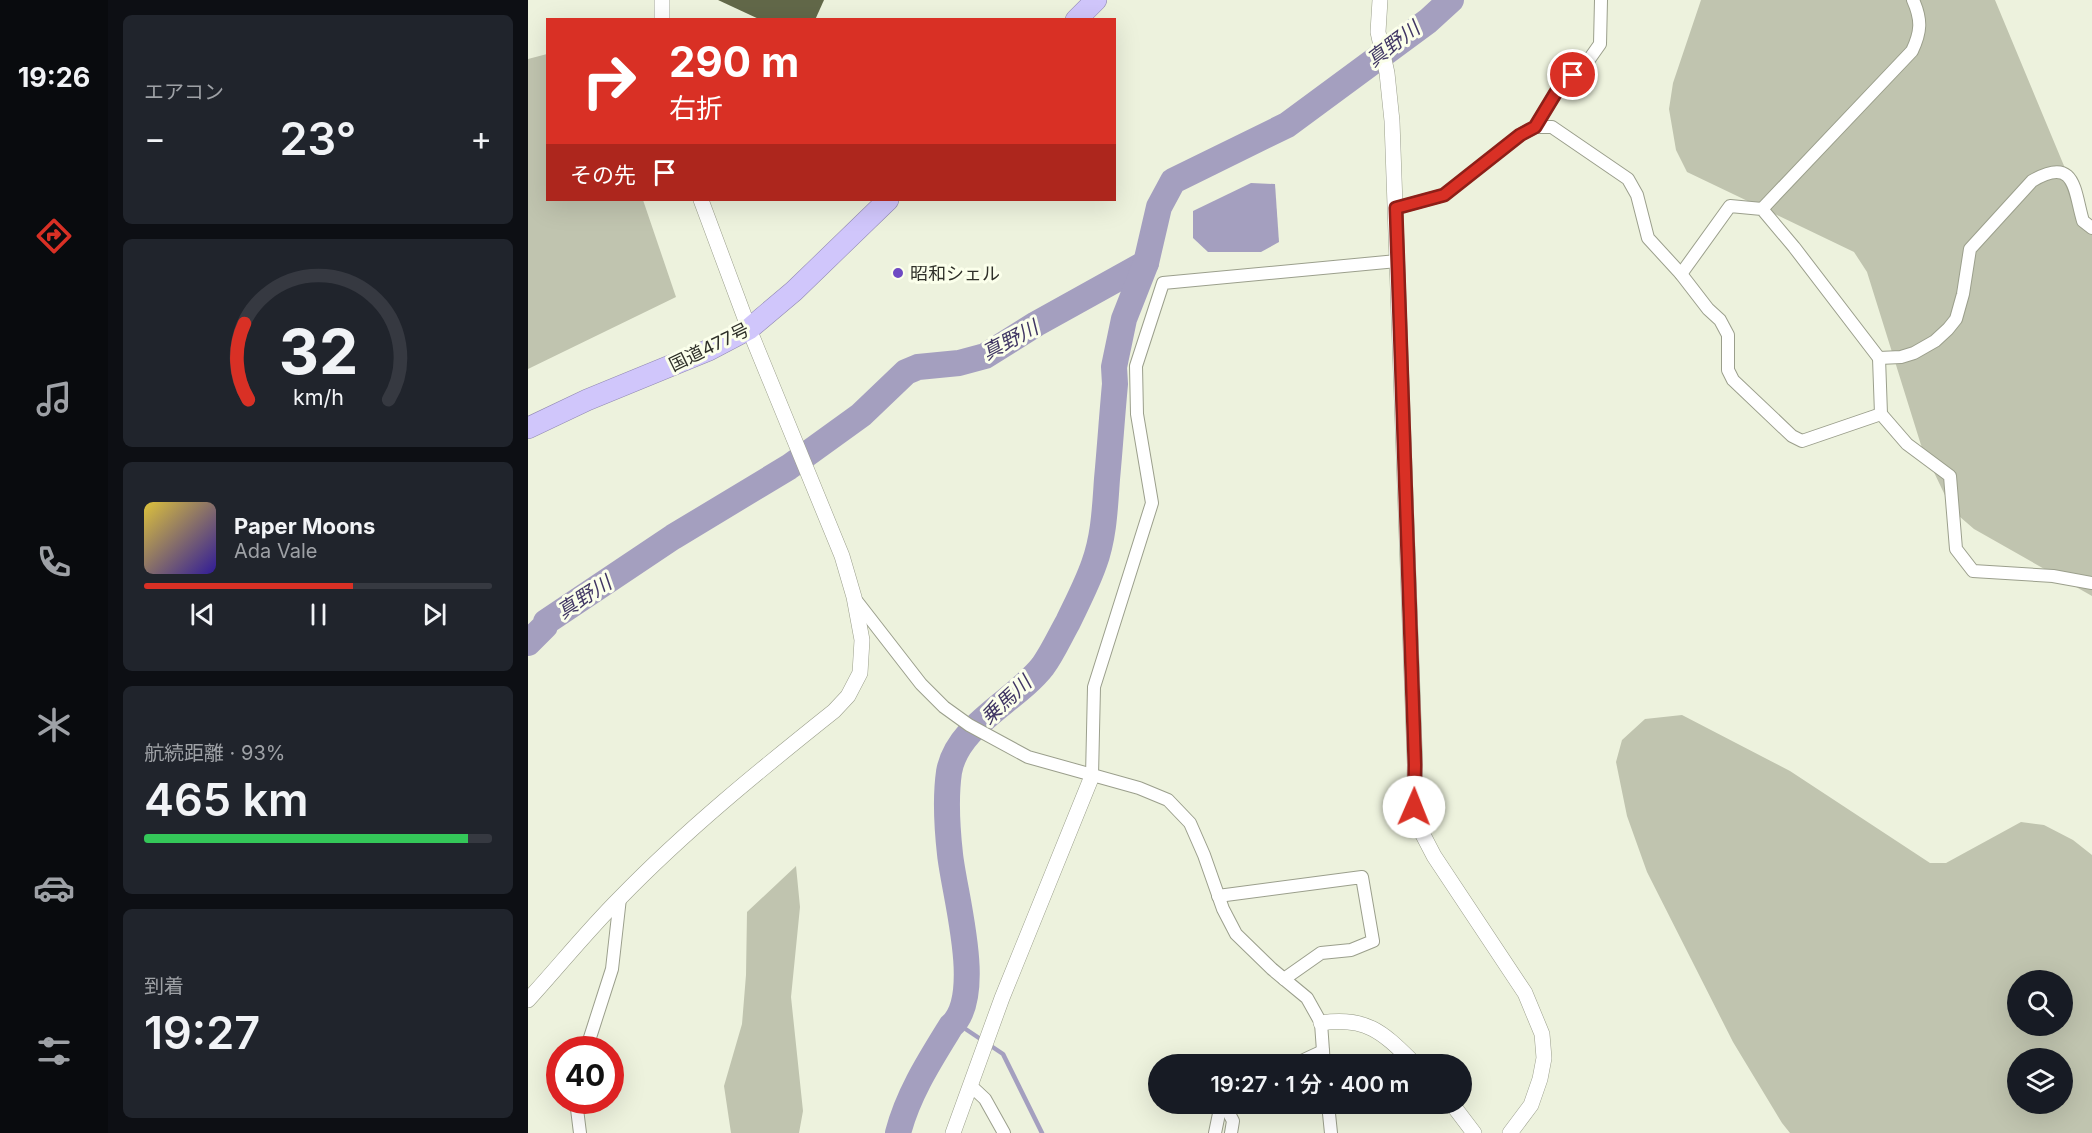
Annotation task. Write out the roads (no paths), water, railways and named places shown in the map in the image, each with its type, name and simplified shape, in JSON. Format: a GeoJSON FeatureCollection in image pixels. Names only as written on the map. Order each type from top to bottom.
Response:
{"type":"FeatureCollection","features":[{"type":"Feature","properties":{"kind":"highway"},"geometry":{"type":"LineString","coordinates":[[1078,18],[1096,0]]}},
{"type":"Feature","properties":{"kind":"highway","name":"国道477号"},"geometry":{"type":"LineString","coordinates":[[528,428],[586,400],[709,350],[749,329],[794,291],[887,201]]}},
{"type":"Feature","properties":{"kind":"street"},"geometry":{"type":"LineString","coordinates":[[662,0],[662,18]]}},
{"type":"Feature","properties":{"kind":"street"},"geometry":{"type":"LineString","coordinates":[[1380,0],[1378,32],[1387,74],[1392,121],[1396,208],[1415,765],[1414,807],[1421,831],[1434,856],[1525,993],[1542,1034],[1544,1058],[1540,1079],[1531,1105],[1510,1133]]}},
{"type":"Feature","properties":{"kind":"street"},"geometry":{"type":"LineString","coordinates":[[1535,127],[1558,89],[1588,61],[1600,44],[1601,0]]}},
{"type":"Feature","properties":{"kind":"street"},"geometry":{"type":"LineString","coordinates":[[1762,209],[1912,51],[1919,36],[1919,14],[1913,0]]}},
{"type":"Feature","properties":{"kind":"street"},"geometry":{"type":"LineString","coordinates":[[1396,208],[1444,195],[1520,135],[1535,127],[1552,126],[1628,179],[1637,195],[1648,238],[1720,321],[1728,335],[1728,370],[1733,380],[1792,436],[1802,441],[1881,414]]}},
{"type":"Feature","properties":{"kind":"street"},"geometry":{"type":"LineString","coordinates":[[1879,358],[1901,357],[1914,353],[1935,341],[1948,329],[1956,319],[1963,294],[1970,249],[2032,181],[2056,171],[2069,177],[2078,194],[2083,221],[2092,228]]}},
{"type":"Feature","properties":{"kind":"street"},"geometry":{"type":"LineString","coordinates":[[528,1000],[620,898],[710,813],[834,711],[848,696],[860,673],[862,640],[854,597],[842,556],[749,329],[701,201]]}},
{"type":"Feature","properties":{"kind":"street"},"geometry":{"type":"LineString","coordinates":[[1681,274],[1730,206],[1762,209],[1879,358],[1881,414],[1906,444],[1950,476],[1956,549],[1973,571],[2053,576],[2092,583]]}},
{"type":"Feature","properties":{"kind":"street"},"geometry":{"type":"LineString","coordinates":[[953,1133],[1002,998],[1092,776],[1094,687],[1152,503],[1137,414],[1136,366],[1163,283],[1397,261]]}},
{"type":"Feature","properties":{"kind":"street"},"geometry":{"type":"LineString","coordinates":[[854,597],[921,684],[944,707],[993,740],[1028,757],[1139,788],[1168,800],[1190,823],[1218,896],[1236,934],[1307,998],[1321,1023],[1323,1054]]}},
{"type":"Feature","properties":{"kind":"street"},"geometry":{"type":"LineString","coordinates":[[1218,896],[1362,877],[1373,941],[1351,950],[1321,953],[1284,979]]}},
{"type":"Feature","properties":{"kind":"street"},"geometry":{"type":"LineString","coordinates":[[590,1036],[612,969],[620,898]]}},
{"type":"Feature","properties":{"kind":"street"},"geometry":{"type":"LineString","coordinates":[[1321,1023],[1341,1020],[1371,1026],[1404,1054]]}},
{"type":"Feature","properties":{"kind":"street"},"geometry":{"type":"LineString","coordinates":[[1317,1054],[1323,1051]]}},
{"type":"Feature","properties":{"kind":"street"},"geometry":{"type":"LineString","coordinates":[[970,1085],[985,1099],[1004,1133]]}},
{"type":"Feature","properties":{"kind":"street"},"geometry":{"type":"LineString","coordinates":[[578,1114],[580,1133]]}},
{"type":"Feature","properties":{"kind":"street"},"geometry":{"type":"LineString","coordinates":[[1215,1133],[1220,1114]]}},
{"type":"Feature","properties":{"kind":"street"},"geometry":{"type":"LineString","coordinates":[[1228,1114],[1233,1121],[1231,1133]]}},
{"type":"Feature","properties":{"kind":"street"},"geometry":{"type":"LineString","coordinates":[[1329,1114],[1331,1133]]}},
{"type":"Feature","properties":{"kind":"street"},"geometry":{"type":"LineString","coordinates":[[1460,1114],[1474,1133]]}},
{"type":"Feature","properties":{"kind":"waterway","name":"乗馬川"},"geometry":{"type":"LineString","coordinates":[[898,1133],[920,1078],[961,1012],[966,992],[965,944],[948,834],[949,772],[954,755],[975,727],[1032,679],[1043,666],[1068,622],[1091,571],[1104,522],[1115,384],[1114,367],[1124,319],[1146,263],[1159,207],[1173,181],[1287,125],[1428,21],[1451,0]]}},
{"type":"Feature","properties":{"kind":"waterway","name":"真野川"},"geometry":{"type":"LineString","coordinates":[[528,643],[545,626],[546,622],[673,537],[789,467],[861,415],[906,372],[918,367],[959,363],[985,356],[1036,324],[1146,263]]}},
{"type":"Feature","properties":{"kind":"waterway"},"geometry":{"type":"LineString","coordinates":[[955,1022],[1003,1054],[1042,1133]]}},
{"type":"Feature","properties":{"kind":"place","name":"昭和シェル"},"geometry":{"type":"Point","coordinates":[898,273]}}]}
